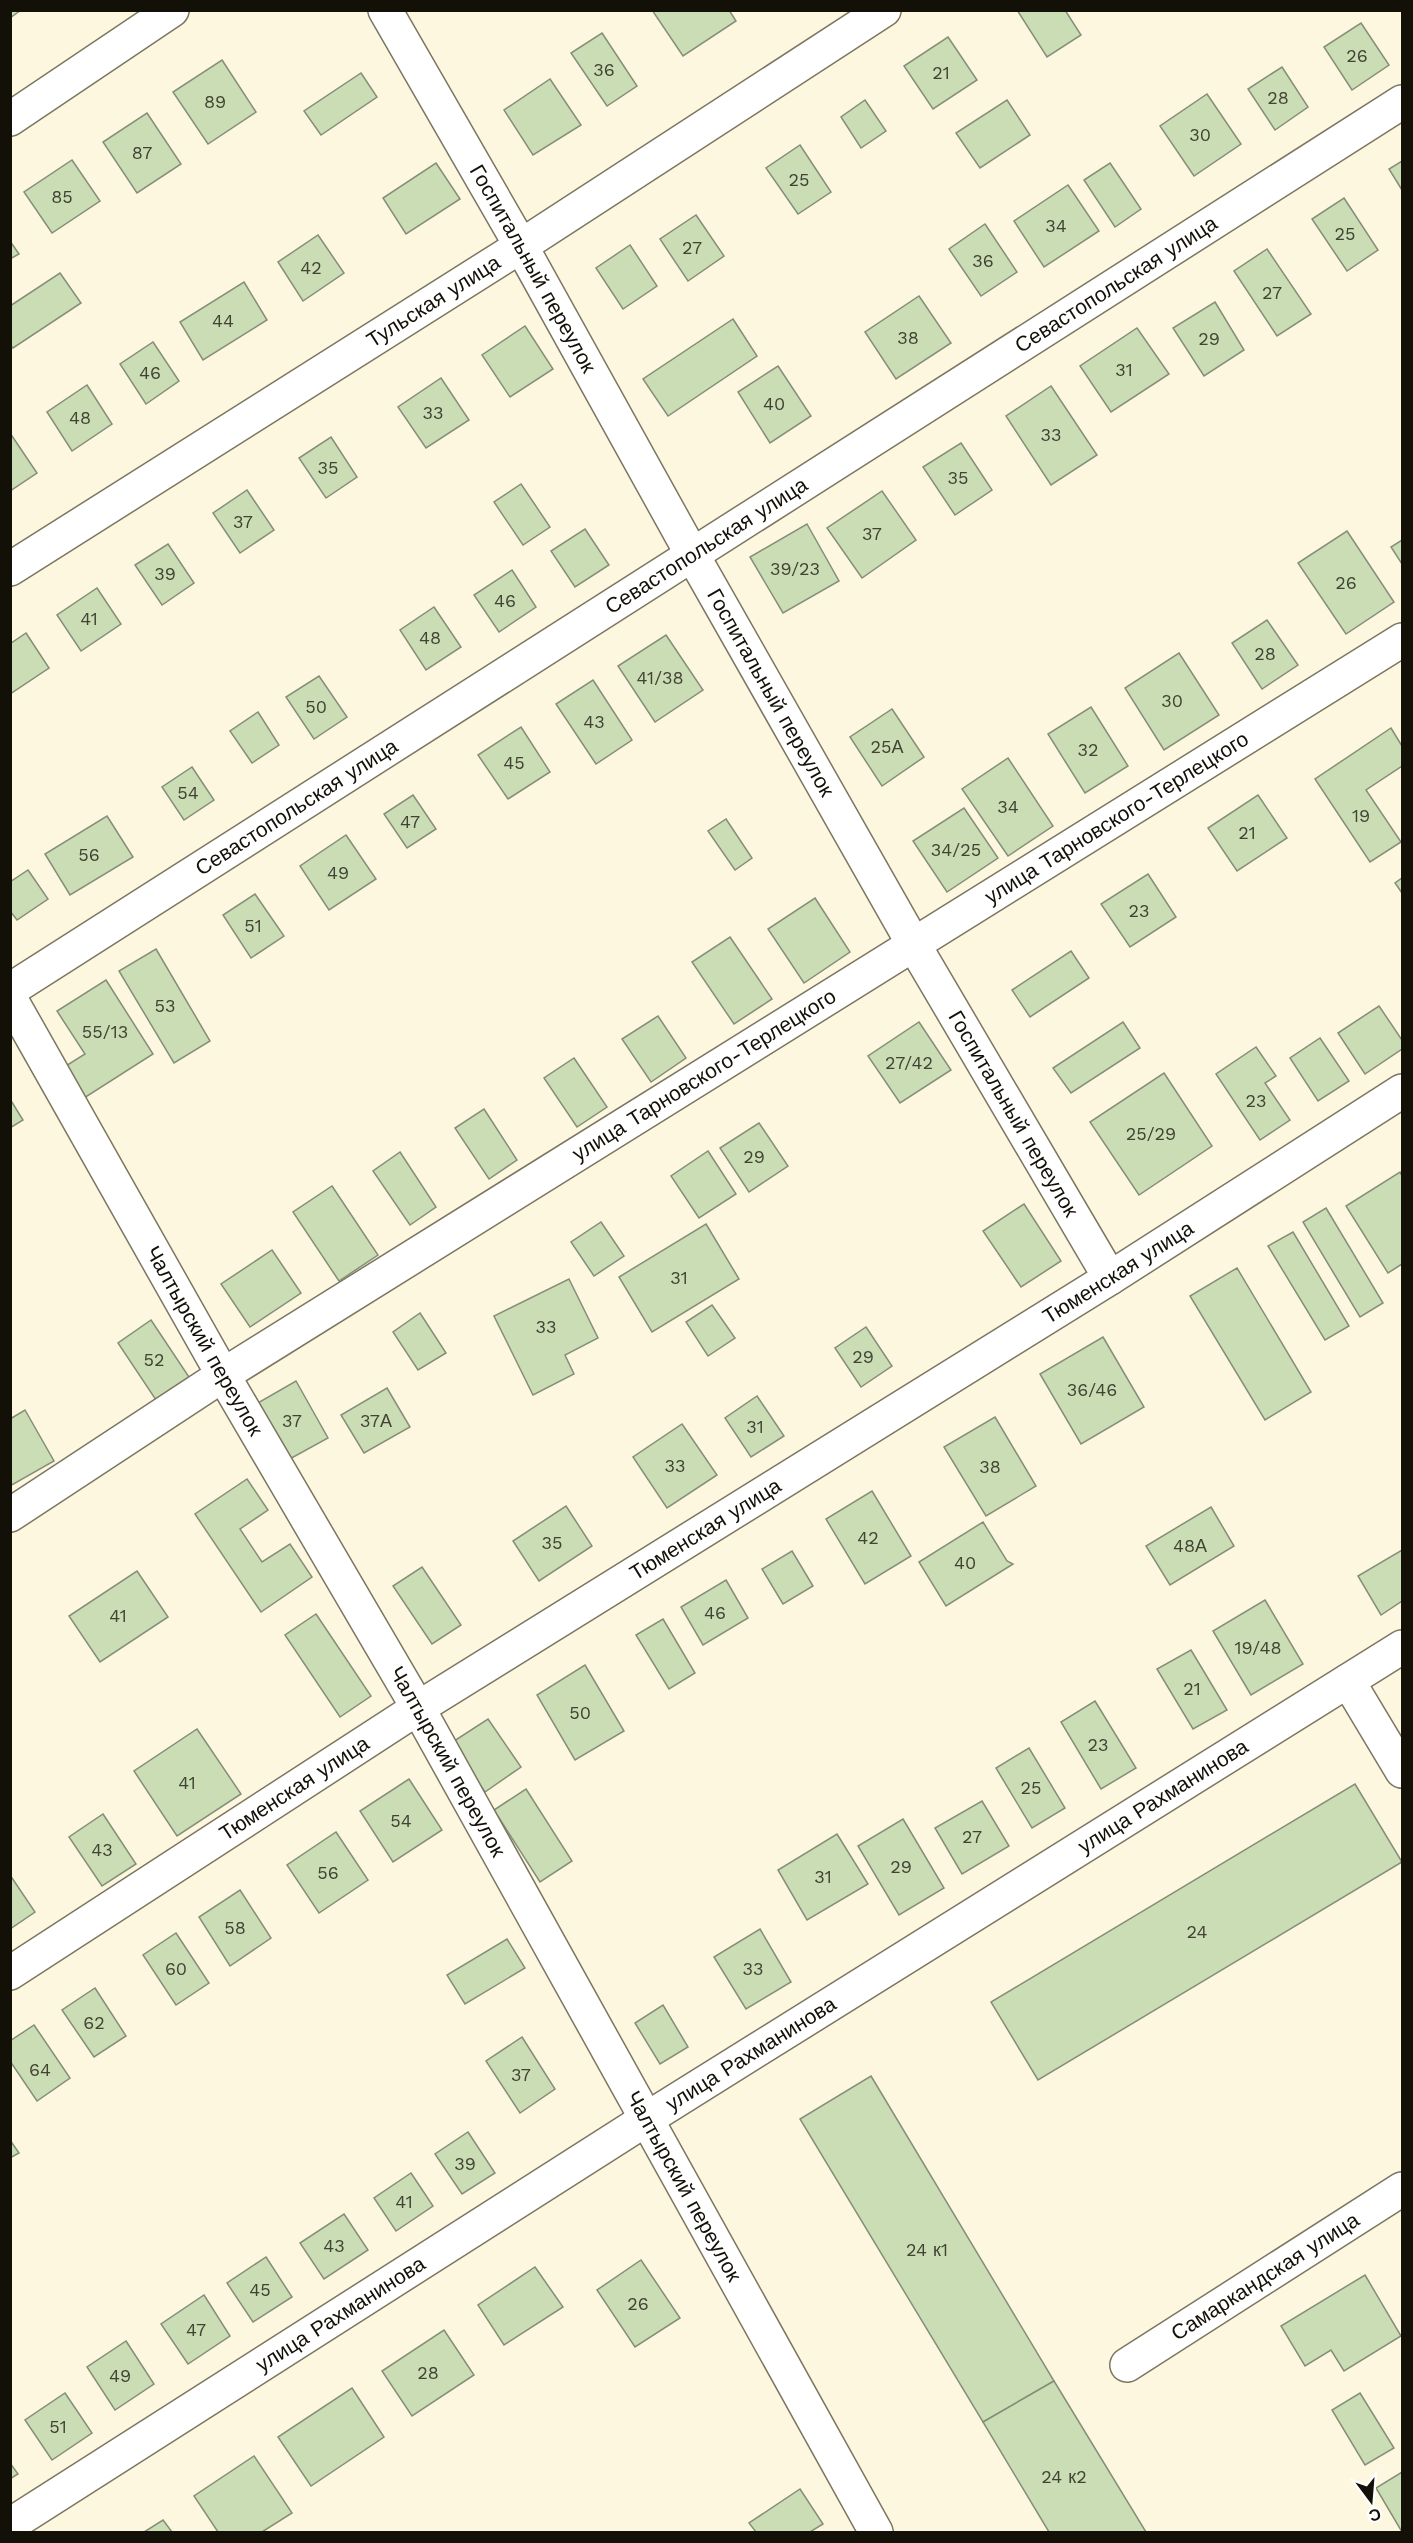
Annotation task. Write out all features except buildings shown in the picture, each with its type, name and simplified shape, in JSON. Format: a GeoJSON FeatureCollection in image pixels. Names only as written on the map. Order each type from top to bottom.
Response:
{"type":"FeatureCollection","features":[{"type":"Feature","properties":{"kind":"street"},"geometry":{"type":"LineString","coordinates":[[10,118],[172,10]]}},
{"type":"Feature","properties":{"kind":"street","name":"Госпитальный переулок"},"geometry":{"type":"LineString","coordinates":[[385,10],[521,246],[693,556],[914,945],[1110,1278]]}},
{"type":"Feature","properties":{"kind":"street","name":"Тульская улица"},"geometry":{"type":"LineString","coordinates":[[10,568],[521,246],[884,10]]}},
{"type":"Feature","properties":{"kind":"street","name":"Севастопольская улица"},"geometry":{"type":"LineString","coordinates":[[10,990],[1402,102]]}},
{"type":"Feature","properties":{"kind":"street","name":"улица Тарновского-Терлецкого"},"geometry":{"type":"LineString","coordinates":[[10,1515],[223,1375],[1402,640]]}},
{"type":"Feature","properties":{"kind":"street","name":"Чалтырский переулок"},"geometry":{"type":"LineString","coordinates":[[10,998],[223,1375],[418,1708],[876,2532]]}},
{"type":"Feature","properties":{"kind":"street","name":"Тюменская улица"},"geometry":{"type":"LineString","coordinates":[[10,1973],[418,1708],[1110,1278],[1402,1091]]}},
{"type":"Feature","properties":{"kind":"street","name":"улица Рахманинова"},"geometry":{"type":"LineString","coordinates":[[10,2525],[645,2120],[1402,1647]]}},
{"type":"Feature","properties":{"kind":"street"},"geometry":{"type":"LineString","coordinates":[[1348,1681],[1402,1771]]}},
{"type":"Feature","properties":{"kind":"street","name":"Самаркандская улица"},"geometry":{"type":"LineString","coordinates":[[1127,2366],[1402,2189]]}}]}
